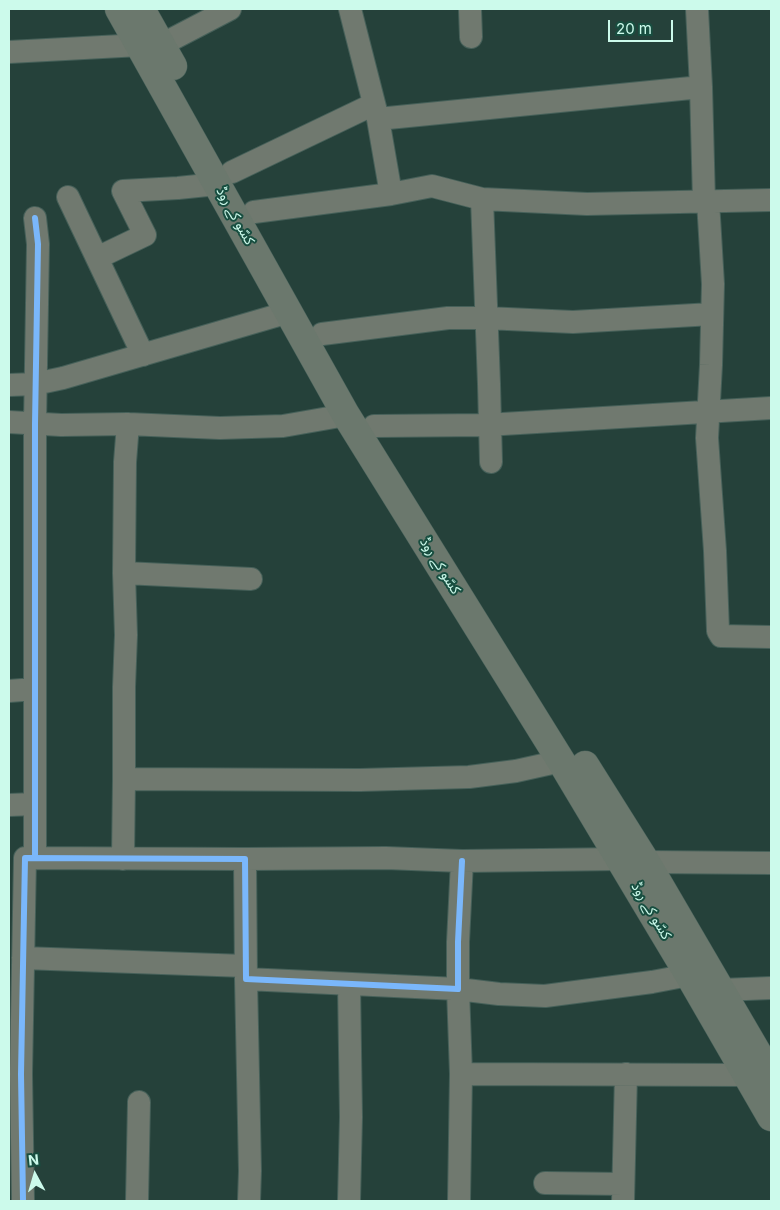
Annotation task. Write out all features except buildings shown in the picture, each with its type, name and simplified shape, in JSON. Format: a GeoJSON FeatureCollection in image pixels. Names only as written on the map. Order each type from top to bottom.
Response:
{"type":"FeatureCollection","features":[{"type":"Feature","properties":{"kind":"main road","name":"کسّو کے روڈ"},"geometry":{"type":"LineString","coordinates":[[119,9],[150,45],[225,178],[289,312],[346,414],[561,762],[633,861],[721,990],[759,1075],[771,1117]]}},
{"type":"Feature","properties":{"kind":"main road","name":"کسّو کے روڈ"},"geometry":{"type":"LineString","coordinates":[[141,9],[150,45]]}},
{"type":"Feature","properties":{"kind":"main road","name":"کسّو کے روڈ"},"geometry":{"type":"LineString","coordinates":[[225,178],[254,212],[374,426],[633,861],[689,975],[759,1075]]}},
{"type":"Feature","properties":{"kind":"street"},"geometry":{"type":"LineString","coordinates":[[9,52],[150,45],[230,9]]}},
{"type":"Feature","properties":{"kind":"street"},"geometry":{"type":"LineString","coordinates":[[350,9],[376,112],[391,194]]}},
{"type":"Feature","properties":{"kind":"street"},"geometry":{"type":"LineString","coordinates":[[470,9],[471,37]]}},
{"type":"Feature","properties":{"kind":"street"},"geometry":{"type":"LineString","coordinates":[[697,9],[706,201],[713,284],[707,438],[715,551],[718,631],[721,636],[771,637]]}},
{"type":"Feature","properties":{"kind":"street"},"geometry":{"type":"LineString","coordinates":[[97,258],[145,235],[123,191],[178,188],[225,178],[376,112],[701,87]]}},
{"type":"Feature","properties":{"kind":"street"},"geometry":{"type":"LineString","coordinates":[[254,212],[391,194],[432,186],[482,199],[587,204],[771,200]]}},
{"type":"Feature","properties":{"kind":"street"},"geometry":{"type":"LineString","coordinates":[[68,197],[143,355]]}},
{"type":"Feature","properties":{"kind":"street"},"geometry":{"type":"LineString","coordinates":[[482,199],[491,462]]}},
{"type":"Feature","properties":{"kind":"street"},"geometry":{"type":"LineString","coordinates":[[35,218],[38,244],[35,384],[36,858]]}},
{"type":"Feature","properties":{"kind":"street"},"geometry":{"type":"LineString","coordinates":[[9,385],[35,384],[62,378],[289,312]]}},
{"type":"Feature","properties":{"kind":"street"},"geometry":{"type":"LineString","coordinates":[[322,334],[448,318],[573,322],[712,314]]}},
{"type":"Feature","properties":{"kind":"street"},"geometry":{"type":"LineString","coordinates":[[374,426],[490,424],[771,408]]}},
{"type":"Feature","properties":{"kind":"street"},"geometry":{"type":"LineString","coordinates":[[9,422],[61,425],[128,424],[220,428],[283,426],[346,414]]}},
{"type":"Feature","properties":{"kind":"street"},"geometry":{"type":"LineString","coordinates":[[123,859],[126,635],[124,573],[125,462],[128,424]]}},
{"type":"Feature","properties":{"kind":"street"},"geometry":{"type":"LineString","coordinates":[[124,573],[251,579]]}},
{"type":"Feature","properties":{"kind":"street"},"geometry":{"type":"LineString","coordinates":[[9,690],[35,690]]}},
{"type":"Feature","properties":{"kind":"street"},"geometry":{"type":"LineString","coordinates":[[124,779],[360,780],[469,777],[516,771],[561,762]]}},
{"type":"Feature","properties":{"kind":"street"},"geometry":{"type":"LineString","coordinates":[[9,805],[35,804]]}},
{"type":"Feature","properties":{"kind":"street"},"geometry":{"type":"LineString","coordinates":[[23,1201],[15,1122],[15,1004],[23,958],[16,907],[25,858],[386,858],[462,861],[771,863]]}},
{"type":"Feature","properties":{"kind":"street"},"geometry":{"type":"LineString","coordinates":[[245,859],[249,1201]]}},
{"type":"Feature","properties":{"kind":"street"},"geometry":{"type":"LineString","coordinates":[[459,1201],[458,942],[462,861]]}},
{"type":"Feature","properties":{"kind":"street"},"geometry":{"type":"LineString","coordinates":[[23,958],[245,972],[348,984],[458,989],[499,994],[545,996],[652,982],[689,975]]}},
{"type":"Feature","properties":{"kind":"street"},"geometry":{"type":"LineString","coordinates":[[348,984],[351,1117],[349,1201]]}},
{"type":"Feature","properties":{"kind":"street"},"geometry":{"type":"LineString","coordinates":[[721,990],[771,988]]}},
{"type":"Feature","properties":{"kind":"street"},"geometry":{"type":"LineString","coordinates":[[460,1074],[759,1075]]}},
{"type":"Feature","properties":{"kind":"street"},"geometry":{"type":"LineString","coordinates":[[545,1183],[623,1193],[626,1074]]}},
{"type":"Feature","properties":{"kind":"street"},"geometry":{"type":"LineString","coordinates":[[137,1201],[139,1102]]}},
{"type":"Feature","properties":{"kind":"cycle path"},"geometry":{"type":"LineString","coordinates":[[35,218],[38,244],[35,424],[35,858]]}},
{"type":"Feature","properties":{"kind":"cycle path"},"geometry":{"type":"LineString","coordinates":[[23,1201],[21,1074],[25,858],[245,859],[246,979],[458,989],[462,861]]}}]}
